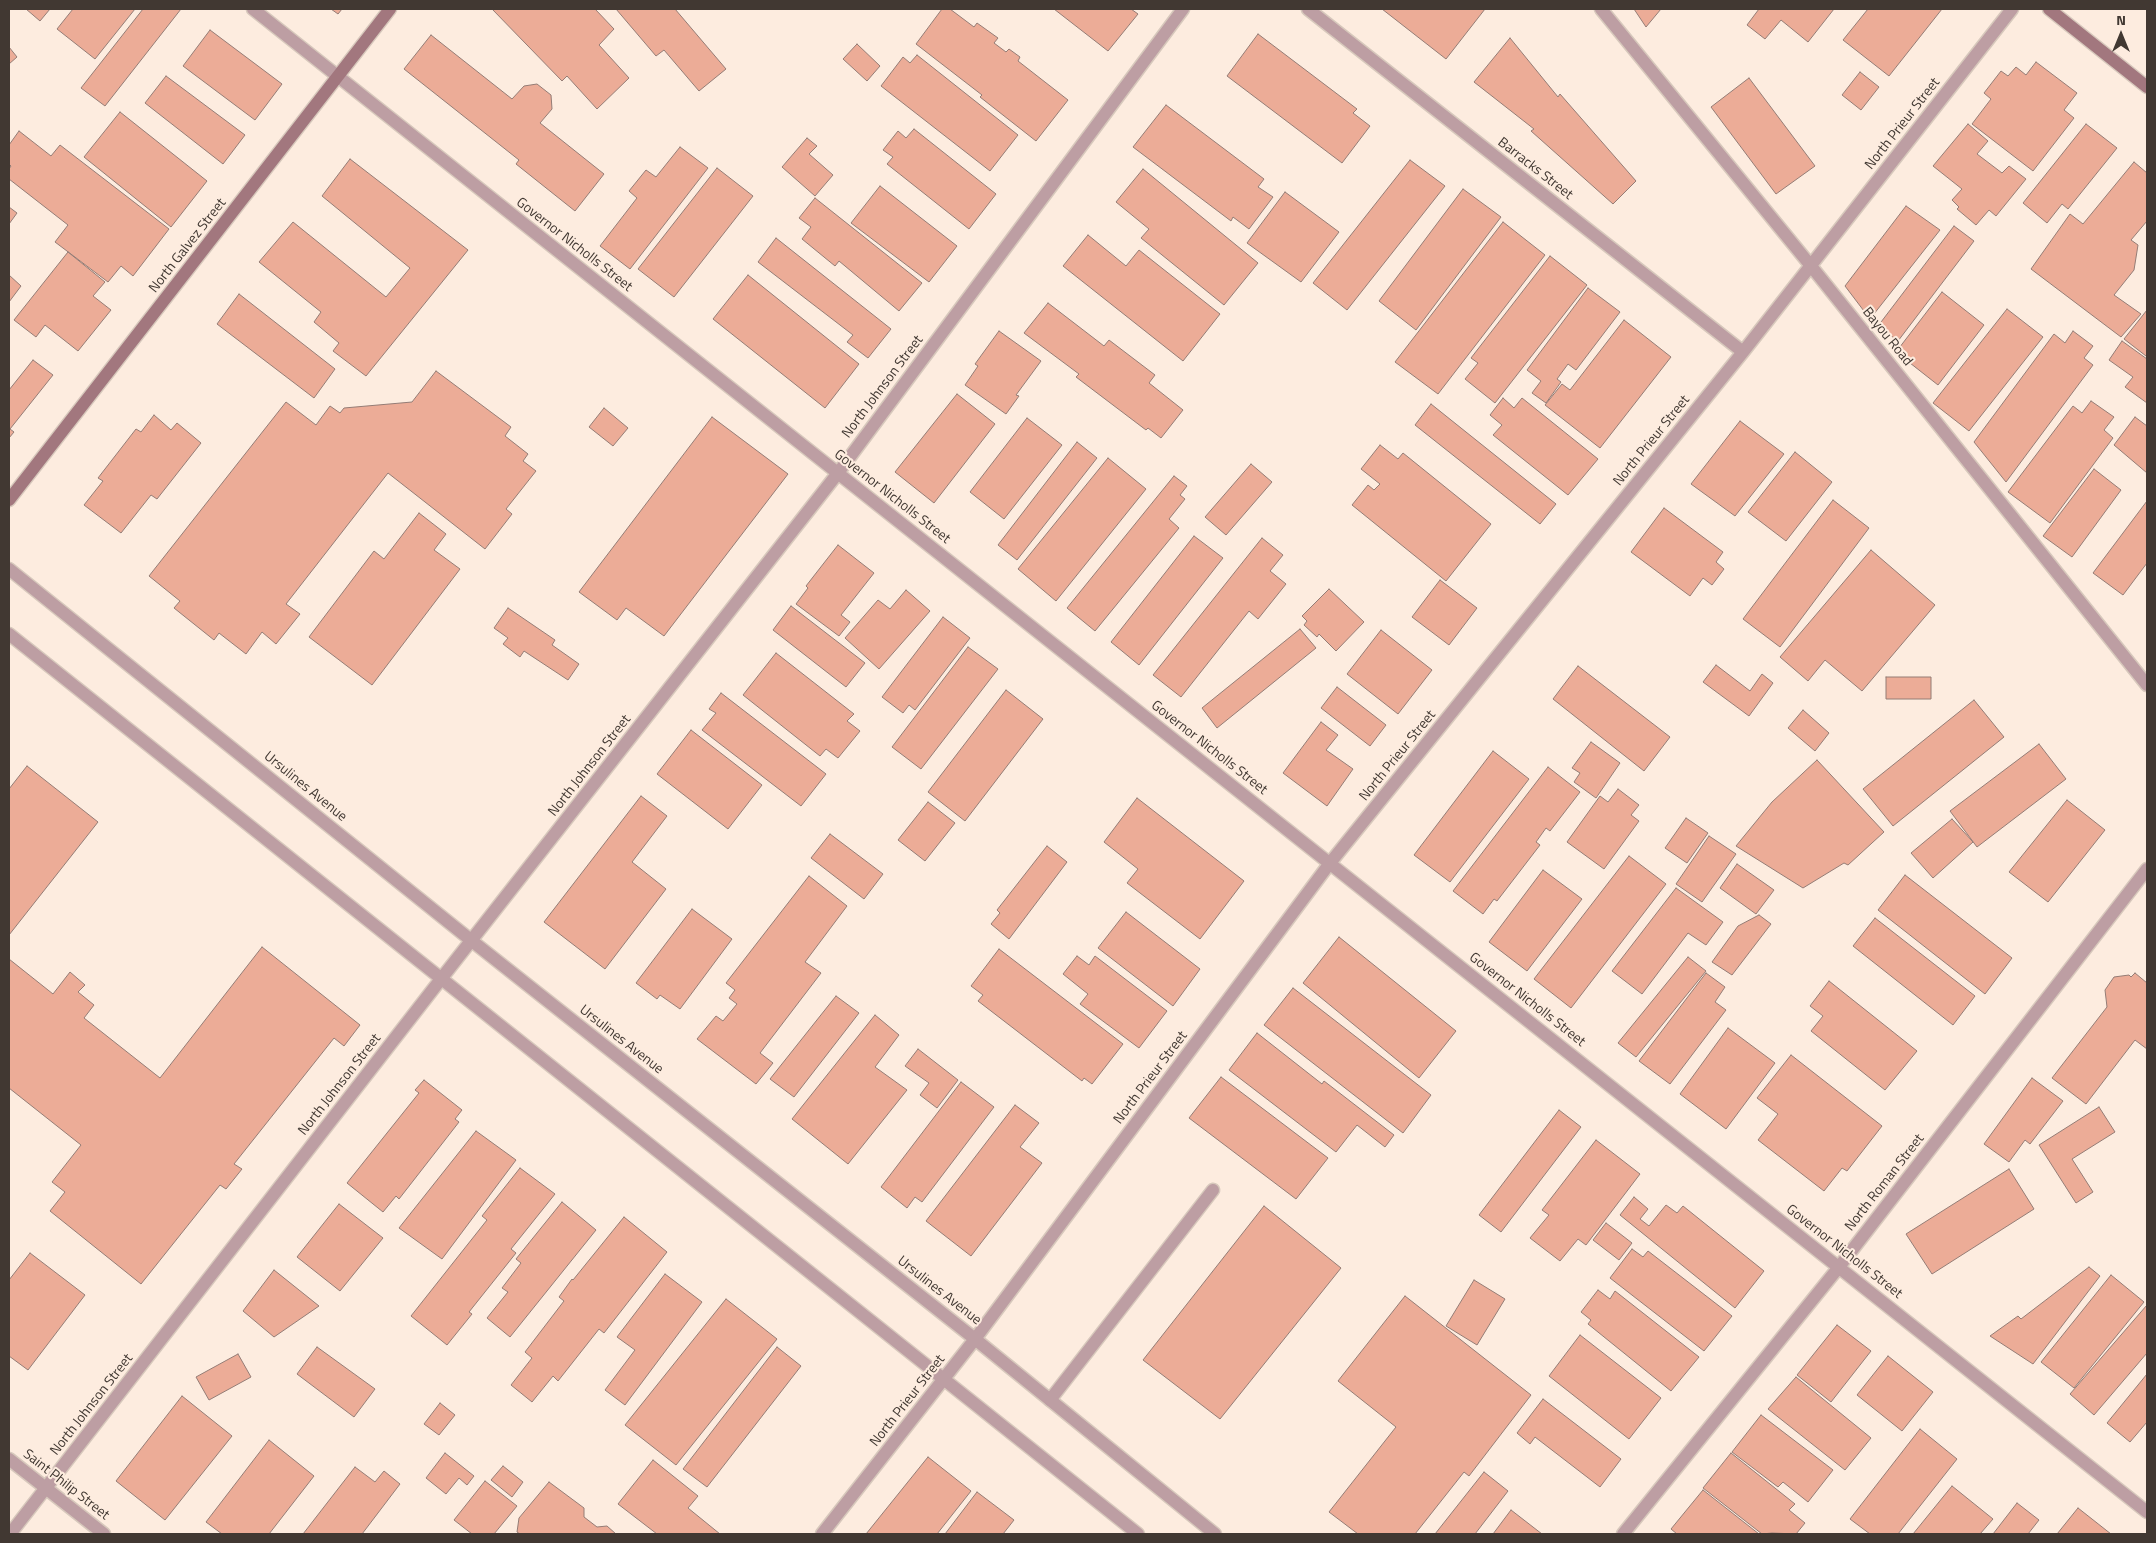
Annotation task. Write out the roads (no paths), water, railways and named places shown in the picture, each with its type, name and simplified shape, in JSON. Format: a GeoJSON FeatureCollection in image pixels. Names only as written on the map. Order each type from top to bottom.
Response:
{"type":"FeatureCollection","features":[{"type":"Feature","properties":{"kind":"street","name":"Governor Nicholls Street"},"geometry":{"type":"LineString","coordinates":[[253,9],[2147,1512]]}},
{"type":"Feature","properties":{"kind":"street","name":"North Galvez Street"},"geometry":{"type":"LineString","coordinates":[[9,500],[390,9]]}},
{"type":"Feature","properties":{"kind":"street","name":"North Johnson Street"},"geometry":{"type":"LineString","coordinates":[[10,1534],[441,979],[838,473],[1183,9]]}},
{"type":"Feature","properties":{"kind":"street","name":"Barracks Street"},"geometry":{"type":"LineString","coordinates":[[1308,9],[1743,352]]}},
{"type":"Feature","properties":{"kind":"street","name":"Bayou Road"},"geometry":{"type":"LineString","coordinates":[[1601,9],[1811,266],[2147,685]]}},
{"type":"Feature","properties":{"kind":"street","name":"North Prieur Street"},"geometry":{"type":"LineString","coordinates":[[822,1534],[944,1380],[1330,863],[1743,352],[2012,9]]}},
{"type":"Feature","properties":{"kind":"street"},"geometry":{"type":"LineString","coordinates":[[2049,9],[2147,87]]}},
{"type":"Feature","properties":{"kind":"street","name":"Ursulines Avenue"},"geometry":{"type":"LineString","coordinates":[[9,569],[472,941],[975,1339],[1215,1534]]}},
{"type":"Feature","properties":{"kind":"street"},"geometry":{"type":"LineString","coordinates":[[9,634],[1138,1534]]}},
{"type":"Feature","properties":{"kind":"street","name":"North Roman Street"},"geometry":{"type":"LineString","coordinates":[[1623,1534],[1839,1267],[2147,869]]}},
{"type":"Feature","properties":{"kind":"street"},"geometry":{"type":"LineString","coordinates":[[1050,1400],[1213,1190]]}},
{"type":"Feature","properties":{"kind":"street","name":"Saint Philip Street"},"geometry":{"type":"LineString","coordinates":[[9,1459],[104,1534]]}}]}
